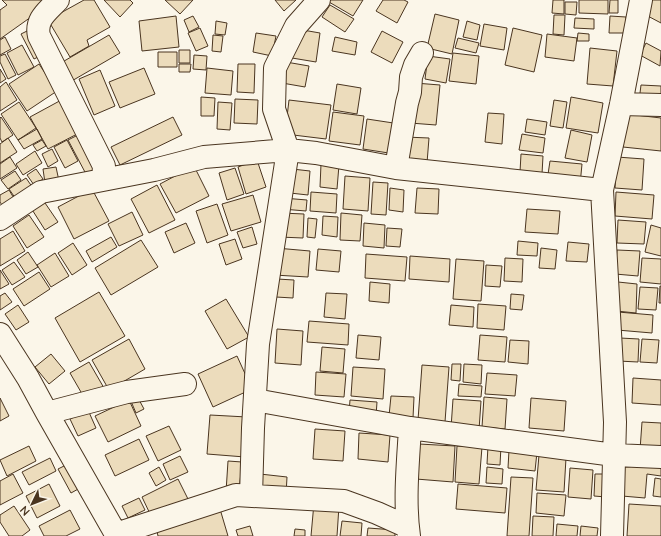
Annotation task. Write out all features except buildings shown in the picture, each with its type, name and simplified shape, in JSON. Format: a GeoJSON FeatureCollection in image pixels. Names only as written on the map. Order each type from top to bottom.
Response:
{"type":"FeatureCollection","features":[{"type":"Feature","properties":{"kind":"street"},"geometry":{"type":"LineString","coordinates":[[58,0],[39,20],[37,29],[39,36],[104,166],[103,180]]}},
{"type":"Feature","properties":{"kind":"street"},"geometry":{"type":"LineString","coordinates":[[251,496],[258,344],[288,150],[274,109],[275,68],[296,26],[318,0]]}},
{"type":"Feature","properties":{"kind":"street"},"geometry":{"type":"LineString","coordinates":[[612,536],[615,422],[602,190],[621,104],[641,0]]}},
{"type":"Feature","properties":{"kind":"street"},"geometry":{"type":"LineString","coordinates":[[396,168],[410,92],[411,77],[415,65],[422,53]]}},
{"type":"Feature","properties":{"kind":"street"},"geometry":{"type":"LineString","coordinates":[[621,104],[661,105]]}},
{"type":"Feature","properties":{"kind":"street"},"geometry":{"type":"LineString","coordinates":[[0,219],[41,192],[154,170],[204,157],[288,150],[316,153],[396,168],[602,190]]}},
{"type":"Feature","properties":{"kind":"street"},"geometry":{"type":"LineString","coordinates":[[0,334],[28,378],[46,413],[117,535],[236,495],[344,501],[377,512],[408,531]]}},
{"type":"Feature","properties":{"kind":"street"},"geometry":{"type":"LineString","coordinates":[[46,413],[127,392],[185,384]]}},
{"type":"Feature","properties":{"kind":"street"},"geometry":{"type":"LineString","coordinates":[[255,400],[410,428],[614,455],[661,457]]}},
{"type":"Feature","properties":{"kind":"street"},"geometry":{"type":"LineString","coordinates":[[408,531],[407,476],[410,428]]}}]}
